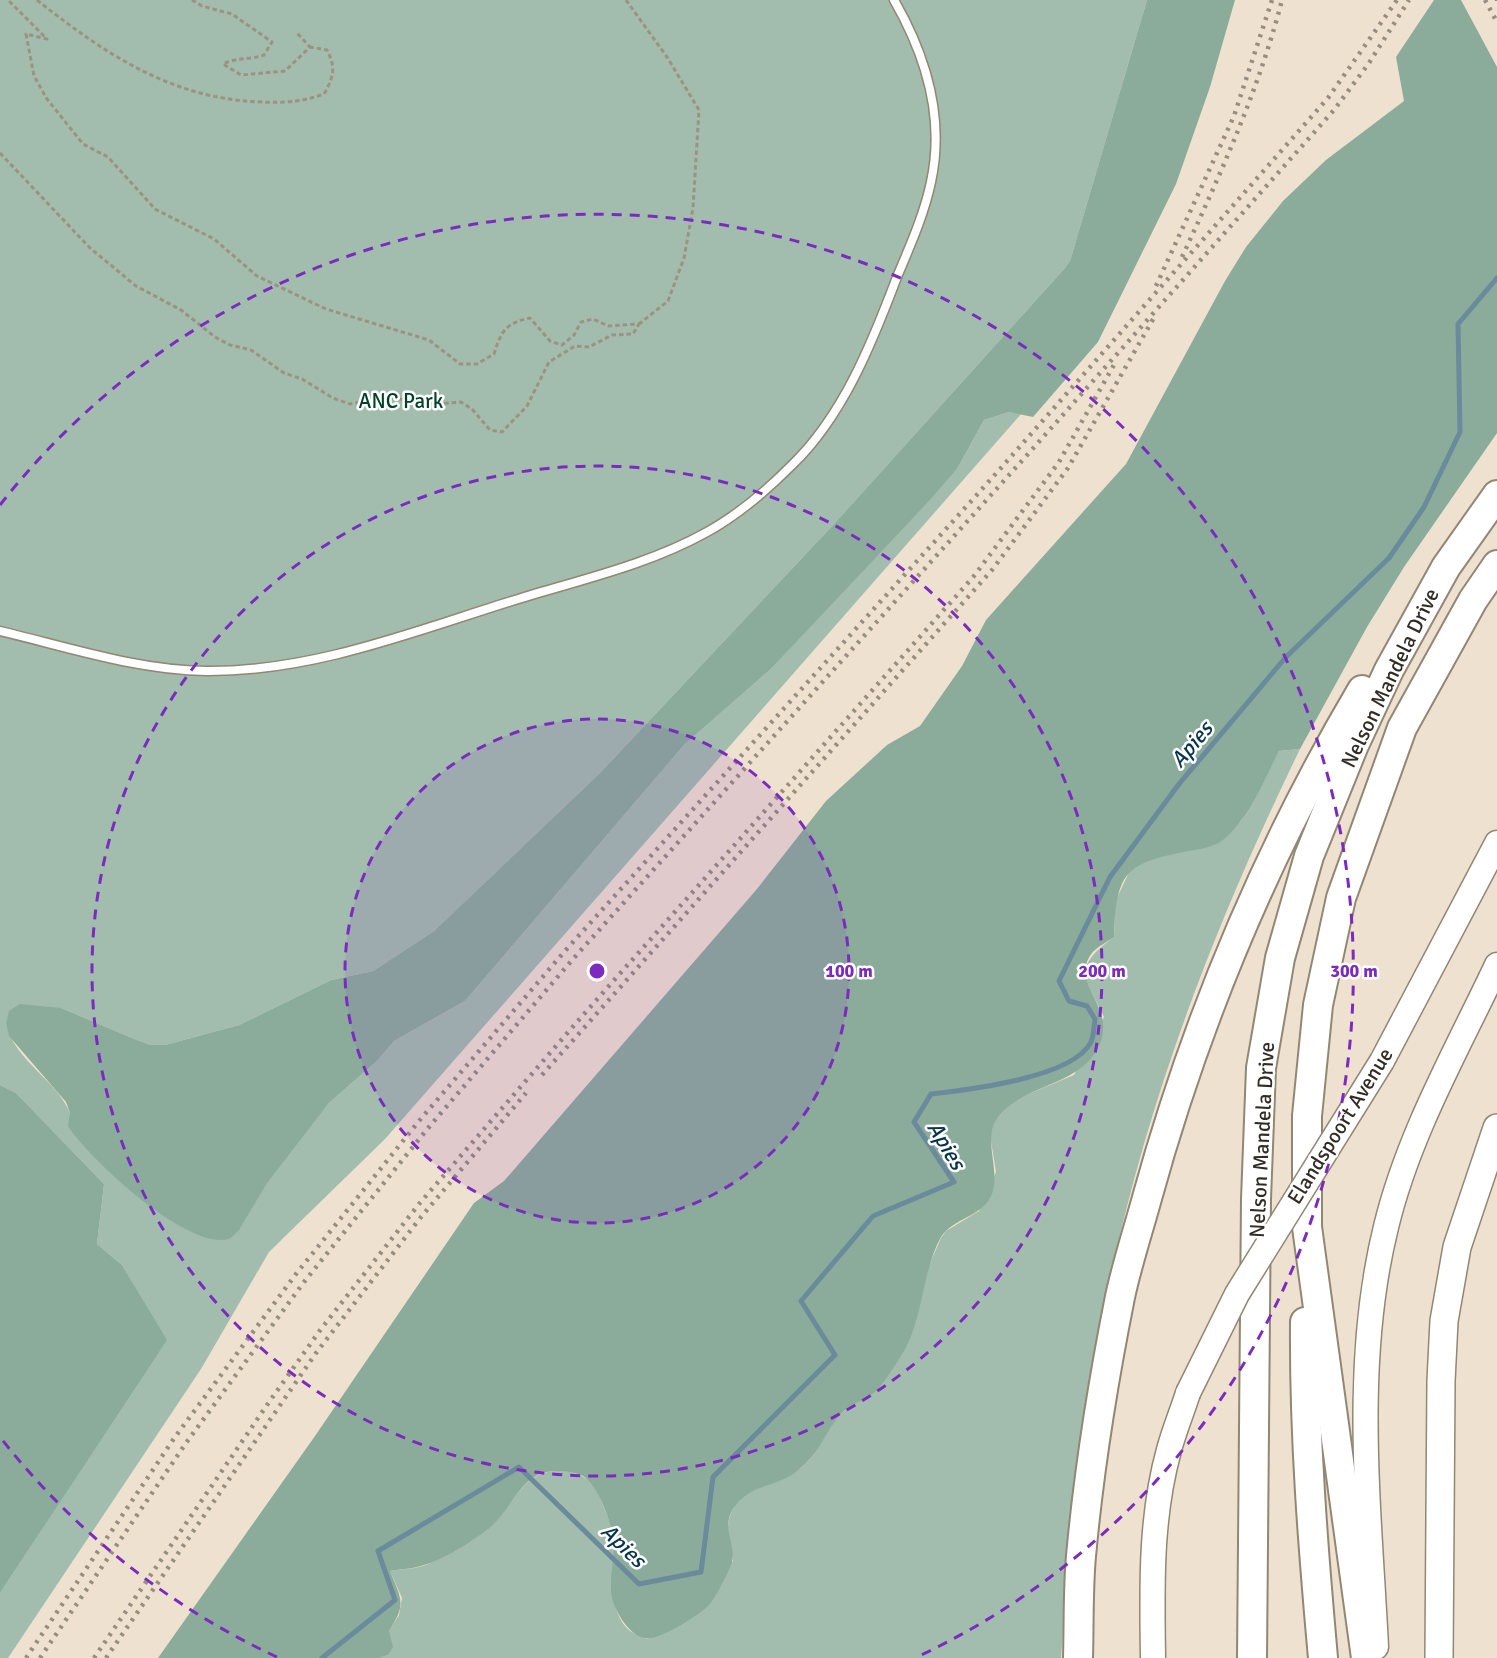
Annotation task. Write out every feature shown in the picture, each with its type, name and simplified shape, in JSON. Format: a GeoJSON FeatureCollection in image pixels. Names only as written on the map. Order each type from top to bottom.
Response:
{"type":"FeatureCollection","features":[{"type":"Feature","properties":{"kind":"highway","name":"Nelson Mandela Drive"},"geometry":{"type":"LineString","coordinates":[[1252,1658],[1256,1188],[1262,1068],[1280,958],[1309,856],[1354,745],[1389,670],[1446,567],[1497,495]]}},
{"type":"Feature","properties":{"kind":"highway","name":"Nelson Mandela Drive"},"geometry":{"type":"LineString","coordinates":[[1366,1658],[1306,1227],[1307,1116],[1318,1005],[1341,898],[1402,728],[1473,600],[1497,565]]}},
{"type":"Feature","properties":{"kind":"highway"},"geometry":{"type":"LineString","coordinates":[[1078,1658],[1081,1557],[1098,1423],[1120,1295],[1162,1145],[1211,1002],[1272,856],[1321,759],[1383,654],[1446,567]]}},
{"type":"Feature","properties":{"kind":"highway"},"geometry":{"type":"LineString","coordinates":[[1306,1227],[1305,1370],[1314,1550],[1323,1658]]}},
{"type":"Feature","properties":{"kind":"main road","name":"Elandspoort Avenue"},"geometry":{"type":"LineString","coordinates":[[1153,1658],[1153,1559],[1158,1507],[1169,1451],[1188,1393],[1237,1294],[1382,1061],[1497,843]]}},
{"type":"Feature","properties":{"kind":"main road"},"geometry":{"type":"LineString","coordinates":[[1377,1658],[1365,1432],[1366,1349],[1376,1269],[1386,1225],[1410,1152],[1497,965]]}},
{"type":"Feature","properties":{"kind":"main road"},"geometry":{"type":"LineString","coordinates":[[1439,1658],[1441,1381],[1444,1321],[1456,1247],[1497,1128]]}},
{"type":"Feature","properties":{"kind":"lane"},"geometry":{"type":"LineString","coordinates":[[0,631],[146,665],[174,669],[250,670],[287,666],[345,652],[609,571],[675,548],[710,530],[755,498],[795,463],[838,406],[865,357],[921,216],[933,170],[934,119],[927,76],[911,31],[894,0]]}},
{"type":"Feature","properties":{"kind":"path"},"geometry":{"type":"LineString","coordinates":[[8,0],[47,39],[26,34],[34,76],[47,99],[83,144],[108,157],[155,209],[214,239],[237,261],[276,285],[326,309],[429,340],[460,364],[477,364],[494,354],[500,334],[515,321],[530,318],[550,341],[562,345],[574,335],[581,322],[594,319],[608,326],[639,324]]}},
{"type":"Feature","properties":{"kind":"path"},"geometry":{"type":"LineString","coordinates":[[37,0],[90,41],[125,62],[189,92],[220,99],[285,103],[305,101],[324,94],[332,80],[335,67],[327,50],[310,47],[297,33]]}},
{"type":"Feature","properties":{"kind":"path"},"geometry":{"type":"LineString","coordinates":[[192,0],[202,6],[232,14],[272,42],[264,55],[250,60],[234,58],[224,64],[241,75],[285,71],[307,53],[310,47]]}},
{"type":"Feature","properties":{"kind":"path"},"geometry":{"type":"LineString","coordinates":[[0,153],[71,230],[136,286],[181,310],[215,337],[230,345],[251,350],[284,374],[303,379],[333,398],[350,404],[385,397],[438,404],[461,402],[472,409],[490,430],[501,432],[527,406],[549,362],[575,346],[589,347],[612,335],[633,333],[639,324],[668,301],[684,258],[693,208],[699,110],[667,57],[626,0]]}},
{"type":"Feature","properties":{"kind":"green space","name":"ANC Park"},"geometry":{"type":"Polygon","coordinates":[[[0,0],[1147,0],[1070,261],[1065,268],[834,524],[600,773],[434,931],[373,971],[331,980],[239,1025],[165,1045],[151,1045],[61,1008],[6,1024],[18,1049],[64,1101],[70,1113],[266,1183],[329,1103],[377,1061],[394,1041],[465,1001],[684,745],[772,668],[957,469],[984,420],[1009,412],[1021,414],[385,1139],[269,1252],[201,1369],[8,1658],[0,1658],[0,1593],[166,1340],[122,1265],[97,1244],[104,1184],[16,1093],[0,1085],[0,0]]]}},
{"type":"Feature","properties":{"kind":"green space"},"geometry":{"type":"Polygon","coordinates":[[[1147,0],[1235,0],[1210,87],[1176,184],[1098,342],[1033,417],[1009,412],[984,420],[957,469],[927,503],[772,668],[684,745],[465,1001],[394,1041],[377,1061],[329,1103],[267,1183],[239,1230],[229,1239],[211,1239],[189,1231],[165,1217],[117,1179],[79,1141],[68,1126],[70,1113],[66,1102],[9,1036],[6,1024],[9,1011],[20,1004],[61,1008],[151,1045],[165,1045],[239,1025],[331,980],[373,971],[434,931],[600,773],[834,524],[1065,268],[1070,261],[1147,0]]]}},
{"type":"Feature","properties":{"kind":"green space"},"geometry":{"type":"Polygon","coordinates":[[[1434,0],[1461,0],[1497,67],[1497,433],[1404,567],[1367,627],[1300,749],[1279,751],[1241,821],[1219,842],[1151,860],[1138,866],[1122,884],[1115,915],[1114,937],[1094,951],[1086,964],[1089,986],[1103,1020],[1103,1033],[1098,1048],[1089,1061],[1077,1070],[1023,1097],[999,1116],[994,1125],[991,1143],[994,1174],[992,1194],[982,1208],[953,1226],[941,1237],[929,1267],[913,1331],[894,1368],[882,1385],[871,1395],[845,1410],[805,1465],[780,1481],[747,1494],[740,1501],[733,1509],[728,1523],[732,1562],[715,1596],[699,1614],[657,1636],[644,1638],[638,1636],[626,1626],[614,1604],[611,1583],[613,1537],[609,1520],[596,1491],[585,1477],[558,1471],[543,1473],[532,1479],[522,1488],[496,1522],[455,1551],[420,1566],[390,1571],[399,1595],[400,1607],[389,1631],[393,1647],[388,1655],[380,1658],[158,1658],[315,1436],[474,1203],[504,1181],[757,889],[826,801],[887,745],[920,726],[962,666],[986,620],[1126,464],[1225,281],[1246,247],[1283,201],[1326,160],[1404,101],[1396,57],[1434,0]]]}},
{"type":"Feature","properties":{"kind":"green space"},"geometry":{"type":"Polygon","coordinates":[[[1300,749],[1212,946],[1163,1081],[1142,1150],[1104,1309],[1071,1551],[1061,1658],[380,1658],[388,1655],[389,1631],[399,1615],[402,1598],[390,1571],[426,1565],[448,1555],[493,1524],[529,1482],[553,1471],[579,1475],[593,1484],[598,1492],[613,1536],[613,1580],[617,1610],[623,1623],[633,1633],[648,1639],[733,1561],[728,1523],[738,1502],[754,1490],[801,1468],[808,1462],[842,1413],[873,1393],[941,1238],[946,1231],[979,1211],[996,1172],[990,1135],[996,1119],[1014,1100],[1074,1075],[1104,1017],[1087,981],[1087,965],[1092,957],[1114,937],[1115,902],[1131,868],[1149,858],[1205,847],[1241,821],[1279,751],[1300,749]]]}},
{"type":"Feature","properties":{"kind":"green space"},"geometry":{"type":"Polygon","coordinates":[[[0,1085],[16,1093],[104,1184],[97,1244],[122,1265],[167,1340],[0,1593],[0,1085]]]}},
{"type":"Feature","properties":{"kind":"waterway","name":"Apies"},"geometry":{"type":"LineString","coordinates":[[322,1658],[395,1600],[378,1551],[519,1467],[639,1584],[701,1572],[713,1477],[835,1355],[801,1301],[873,1216],[954,1182],[914,1122],[931,1094],[993,1085],[1042,1073],[1063,1065],[1080,1054],[1091,1042],[1095,1019],[1087,1006],[1069,1001],[1059,981],[1110,877],[1179,784],[1286,657],[1389,558],[1424,507],[1460,432],[1458,324],[1497,278]]}},
{"type":"Feature","properties":{"kind":"railway"},"geometry":{"type":"LineString","coordinates":[[1156,286],[1234,116],[1272,0]]}},
{"type":"Feature","properties":{"kind":"railway"},"geometry":{"type":"LineString","coordinates":[[1182,257],[1251,98],[1282,0]]}},
{"type":"Feature","properties":{"kind":"railway"},"geometry":{"type":"LineString","coordinates":[[26,1658],[175,1437],[296,1274],[419,1121],[564,952],[992,478],[1328,98],[1397,0]]}},
{"type":"Feature","properties":{"kind":"railway"},"geometry":{"type":"LineString","coordinates":[[40,1658],[186,1443],[304,1282],[429,1127],[573,959],[1334,110],[1369,63],[1409,0]]}},
{"type":"Feature","properties":{"kind":"railway"},"geometry":{"type":"LineString","coordinates":[[1485,0],[1497,22]]}},
{"type":"Feature","properties":{"kind":"railway"},"geometry":{"type":"LineString","coordinates":[[542,1075],[992,570],[1068,468],[1156,314]]}},
{"type":"Feature","properties":{"kind":"railway"},"geometry":{"type":"LineString","coordinates":[[94,1658],[321,1329],[419,1204],[576,1023],[974,576],[1059,462],[1115,363]]}},
{"type":"Feature","properties":{"kind":"railway"},"geometry":{"type":"LineString","coordinates":[[106,1658],[316,1353],[421,1217],[526,1093]]}}]}
